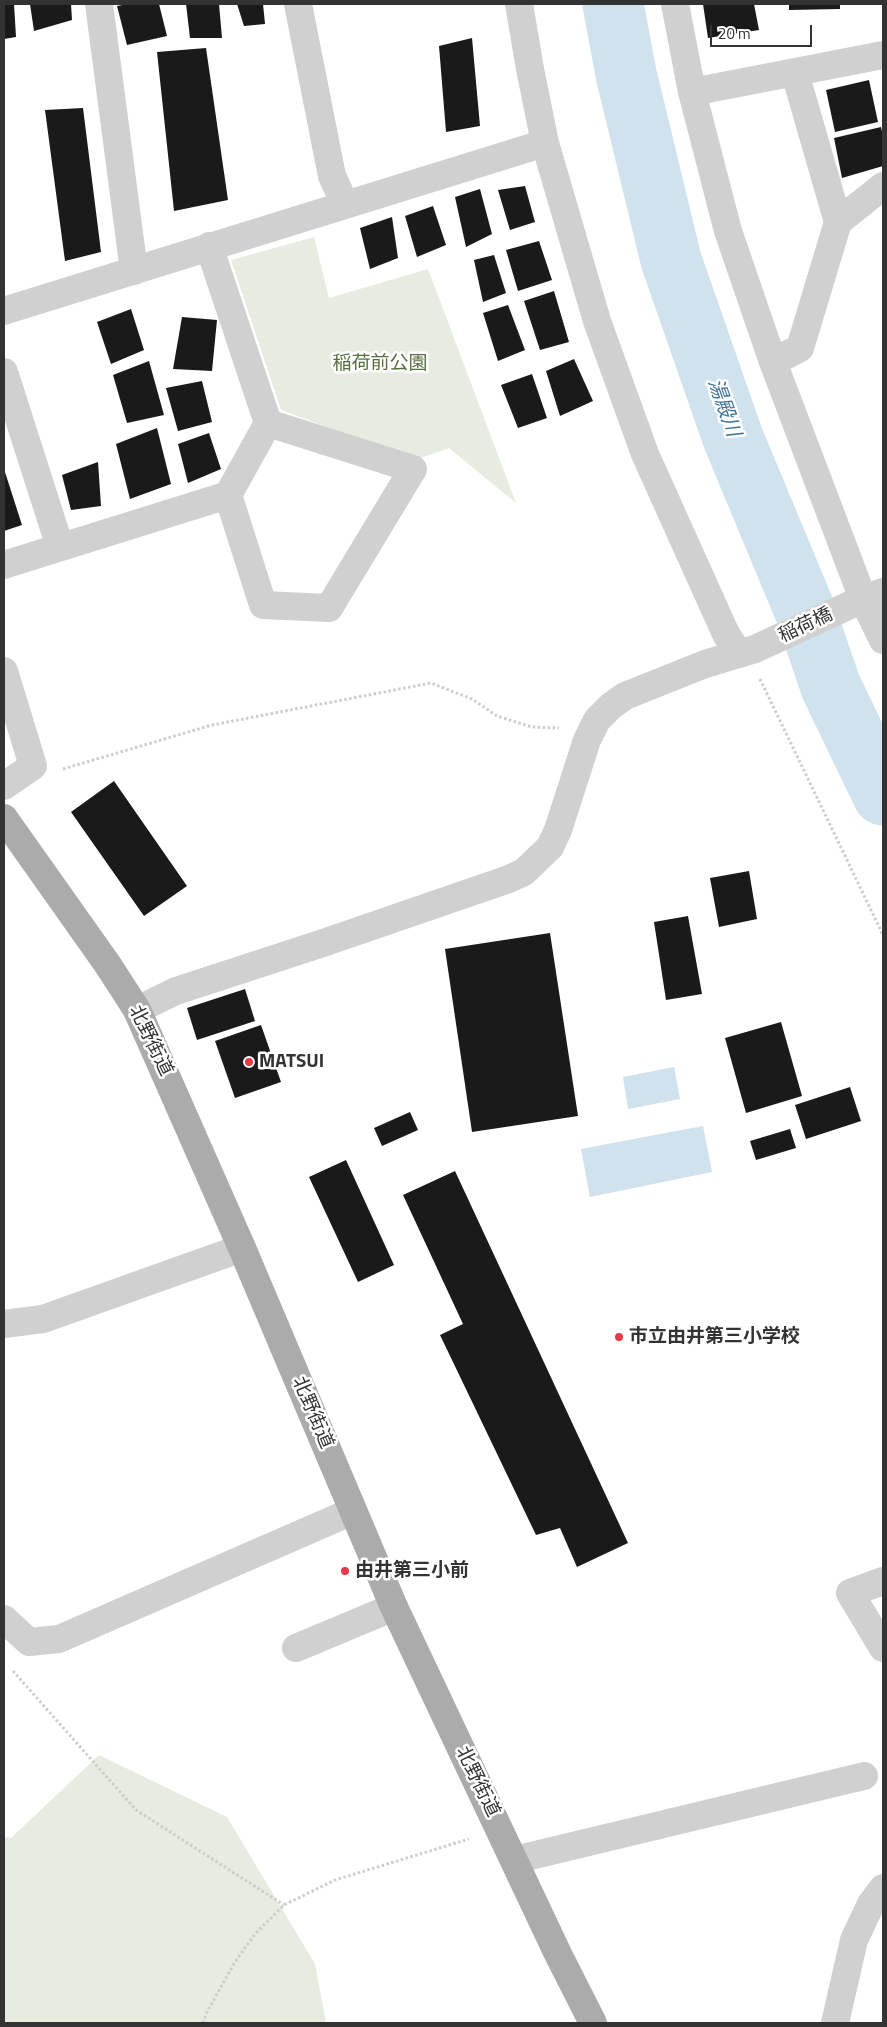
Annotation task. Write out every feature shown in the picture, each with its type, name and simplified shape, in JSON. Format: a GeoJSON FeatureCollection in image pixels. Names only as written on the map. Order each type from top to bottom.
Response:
{"type":"FeatureCollection","features":[{"type":"Feature","properties":{"kind":"main road","name":"北野街道"},"geometry":{"type":"LineString","coordinates":[[4,818],[108,965],[136,1010],[242,1248],[394,1607],[594,2023]]}},
{"type":"Feature","properties":{"kind":"street"},"geometry":{"type":"LineString","coordinates":[[99,4],[134,271]]}},
{"type":"Feature","properties":{"kind":"street"},"geometry":{"type":"LineString","coordinates":[[298,4],[332,176],[345,204]]}},
{"type":"Feature","properties":{"kind":"street"},"geometry":{"type":"LineString","coordinates":[[519,4],[545,143],[597,321],[645,454],[726,634],[747,652]]}},
{"type":"Feature","properties":{"kind":"street"},"geometry":{"type":"LineString","coordinates":[[675,4],[692,92],[728,231],[773,362],[883,640]]}},
{"type":"Feature","properties":{"kind":"street"},"geometry":{"type":"LineString","coordinates":[[692,92],[883,55]]}},
{"type":"Feature","properties":{"kind":"street"},"geometry":{"type":"LineString","coordinates":[[773,362],[800,348],[838,222],[795,73]]}},
{"type":"Feature","properties":{"kind":"street"},"geometry":{"type":"LineString","coordinates":[[4,311],[545,143]]}},
{"type":"Feature","properties":{"kind":"street"},"geometry":{"type":"LineString","coordinates":[[838,222],[883,186]]}},
{"type":"Feature","properties":{"kind":"street"},"geometry":{"type":"LineString","coordinates":[[4,565],[228,494],[268,423],[209,246]]}},
{"type":"Feature","properties":{"kind":"street"},"geometry":{"type":"LineString","coordinates":[[4,372],[60,547]]}},
{"type":"Feature","properties":{"kind":"street"},"geometry":{"type":"LineString","coordinates":[[228,494],[263,605],[329,608],[413,469],[268,423]]}},
{"type":"Feature","properties":{"kind":"street","name":"稲荷橋"},"geometry":{"type":"LineString","coordinates":[[597,720],[611,706],[625,696],[705,664],[747,652],[867,598]]}},
{"type":"Feature","properties":{"kind":"street"},"geometry":{"type":"LineString","coordinates":[[4,671],[33,766],[4,786]]}},
{"type":"Feature","properties":{"kind":"street"},"geometry":{"type":"LineString","coordinates":[[136,1010],[176,990],[323,943],[510,879],[524,872],[550,847],[558,830],[587,740],[597,720]]}},
{"type":"Feature","properties":{"kind":"street"},"geometry":{"type":"LineString","coordinates":[[4,1324],[43,1319],[242,1248]]}},
{"type":"Feature","properties":{"kind":"street"},"geometry":{"type":"LineString","coordinates":[[4,1619],[29,1642],[59,1639],[353,1511]]}},
{"type":"Feature","properties":{"kind":"street"},"geometry":{"type":"LineString","coordinates":[[883,1581],[850,1593],[883,1648]]}},
{"type":"Feature","properties":{"kind":"street"},"geometry":{"type":"LineString","coordinates":[[296,1648],[394,1607]]}},
{"type":"Feature","properties":{"kind":"street"},"geometry":{"type":"LineString","coordinates":[[514,1860],[864,1776]]}},
{"type":"Feature","properties":{"kind":"street"},"geometry":{"type":"LineString","coordinates":[[835,2023],[854,1940],[871,1904],[883,1888]]}},
{"type":"Feature","properties":{"kind":"path"},"geometry":{"type":"LineString","coordinates":[[747,652],[883,934]]}},
{"type":"Feature","properties":{"kind":"path"},"geometry":{"type":"LineString","coordinates":[[33,766],[55,771],[212,725],[431,683],[472,699],[497,716],[532,727],[559,728],[597,720]]}},
{"type":"Feature","properties":{"kind":"path"},"geometry":{"type":"LineString","coordinates":[[10,1669],[136,1810],[284,1906]]}},
{"type":"Feature","properties":{"kind":"path"},"geometry":{"type":"LineString","coordinates":[[203,2023],[207,2012],[235,1962],[256,1934],[284,1906],[335,1880],[500,1830]]}},
{"type":"Feature","properties":{"kind":"green space","name":"稲荷前公園"},"geometry":{"type":"Polygon","coordinates":[[[314,237],[329,298],[428,269],[516,503],[449,448],[415,460],[281,410],[231,260],[314,237]]]}},
{"type":"Feature","properties":{"kind":"green space"},"geometry":{"type":"Polygon","coordinates":[[[99,1755],[227,1817],[315,1964],[326,2023],[4,2023],[4,1837],[11,1838],[99,1755]]]}},
{"type":"Feature","properties":{"kind":"water"},"geometry":{"type":"Polygon","coordinates":[[[674,1067],[680,1099],[628,1109],[623,1077],[674,1067]]]}},
{"type":"Feature","properties":{"kind":"water"},"geometry":{"type":"Polygon","coordinates":[[[703,1126],[712,1172],[590,1197],[581,1149],[703,1126]]]}},
{"type":"Feature","properties":{"kind":"building"},"geometry":{"type":"Polygon","coordinates":[[[4,4],[14,4],[16,37],[4,39],[4,4]]]}},
{"type":"Feature","properties":{"kind":"building"},"geometry":{"type":"Polygon","coordinates":[[[30,4],[71,4],[72,20],[34,31],[30,4]]]}},
{"type":"Feature","properties":{"kind":"building"},"geometry":{"type":"Polygon","coordinates":[[[159,4],[167,36],[127,45],[117,6],[159,4]]]}},
{"type":"Feature","properties":{"kind":"building"},"geometry":{"type":"Polygon","coordinates":[[[186,4],[219,4],[222,38],[190,38],[186,4]]]}},
{"type":"Feature","properties":{"kind":"building"},"geometry":{"type":"Polygon","coordinates":[[[237,4],[263,4],[265,24],[244,26],[237,4]]]}},
{"type":"Feature","properties":{"kind":"building"},"geometry":{"type":"Polygon","coordinates":[[[703,4],[754,4],[759,30],[708,38],[703,4]]]}},
{"type":"Feature","properties":{"kind":"building"},"geometry":{"type":"Polygon","coordinates":[[[789,4],[840,4],[840,9],[789,10],[789,4]]]}},
{"type":"Feature","properties":{"kind":"building"},"geometry":{"type":"Polygon","coordinates":[[[472,38],[480,126],[446,132],[439,46],[472,38]]]}},
{"type":"Feature","properties":{"kind":"building"},"geometry":{"type":"Polygon","coordinates":[[[206,48],[228,200],[174,211],[157,52],[206,48]]]}},
{"type":"Feature","properties":{"kind":"building"},"geometry":{"type":"Polygon","coordinates":[[[869,80],[878,122],[835,132],[826,90],[869,80]]]}},
{"type":"Feature","properties":{"kind":"building"},"geometry":{"type":"Polygon","coordinates":[[[83,108],[101,252],[65,261],[45,110],[83,108]]]}},
{"type":"Feature","properties":{"kind":"building"},"geometry":{"type":"Polygon","coordinates":[[[881,127],[883,136],[883,166],[842,178],[834,138],[881,127]]]}},
{"type":"Feature","properties":{"kind":"building"},"geometry":{"type":"Polygon","coordinates":[[[525,186],[535,222],[510,230],[498,190],[525,186]]]}},
{"type":"Feature","properties":{"kind":"building"},"geometry":{"type":"Polygon","coordinates":[[[480,189],[492,234],[466,247],[455,197],[480,189]]]}},
{"type":"Feature","properties":{"kind":"building"},"geometry":{"type":"Polygon","coordinates":[[[433,206],[446,245],[417,257],[405,216],[433,206]]]}},
{"type":"Feature","properties":{"kind":"building"},"geometry":{"type":"Polygon","coordinates":[[[392,217],[398,258],[370,269],[360,228],[392,217]]]}},
{"type":"Feature","properties":{"kind":"building"},"geometry":{"type":"Polygon","coordinates":[[[539,241],[552,280],[518,291],[506,250],[539,241]]]}},
{"type":"Feature","properties":{"kind":"building"},"geometry":{"type":"Polygon","coordinates":[[[494,255],[506,293],[483,302],[474,260],[494,255]]]}},
{"type":"Feature","properties":{"kind":"building"},"geometry":{"type":"Polygon","coordinates":[[[554,291],[569,342],[540,350],[524,301],[554,291]]]}},
{"type":"Feature","properties":{"kind":"building"},"geometry":{"type":"Polygon","coordinates":[[[508,305],[525,350],[498,361],[483,313],[508,305]]]}},
{"type":"Feature","properties":{"kind":"building"},"geometry":{"type":"Polygon","coordinates":[[[131,309],[144,350],[111,364],[97,322],[131,309]]]}},
{"type":"Feature","properties":{"kind":"building"},"geometry":{"type":"Polygon","coordinates":[[[182,317],[217,320],[212,371],[173,369],[182,317]]]}},
{"type":"Feature","properties":{"kind":"building"},"geometry":{"type":"Polygon","coordinates":[[[574,359],[593,401],[560,416],[546,371],[574,359]]]}},
{"type":"Feature","properties":{"kind":"building"},"geometry":{"type":"Polygon","coordinates":[[[149,361],[164,415],[127,423],[113,375],[149,361]]]}},
{"type":"Feature","properties":{"kind":"building"},"geometry":{"type":"Polygon","coordinates":[[[532,374],[547,418],[518,428],[501,385],[532,374]]]}},
{"type":"Feature","properties":{"kind":"building"},"geometry":{"type":"Polygon","coordinates":[[[202,381],[212,422],[178,431],[166,388],[202,381]]]}},
{"type":"Feature","properties":{"kind":"building"},"geometry":{"type":"Polygon","coordinates":[[[157,428],[171,484],[130,499],[116,444],[157,428]]]}},
{"type":"Feature","properties":{"kind":"building"},"geometry":{"type":"Polygon","coordinates":[[[209,433],[221,469],[188,483],[178,444],[209,433]]]}},
{"type":"Feature","properties":{"kind":"building"},"geometry":{"type":"Polygon","coordinates":[[[98,462],[101,506],[71,510],[62,475],[98,462]]]}},
{"type":"Feature","properties":{"kind":"building"},"geometry":{"type":"Polygon","coordinates":[[[4,469],[22,525],[4,531],[4,469]]]}},
{"type":"Feature","properties":{"kind":"building"},"geometry":{"type":"Polygon","coordinates":[[[114,781],[187,886],[144,916],[71,812],[114,781]]]}},
{"type":"Feature","properties":{"kind":"building"},"geometry":{"type":"Polygon","coordinates":[[[749,871],[757,919],[719,927],[710,878],[749,871]]]}},
{"type":"Feature","properties":{"kind":"building"},"geometry":{"type":"Polygon","coordinates":[[[688,916],[702,994],[666,1000],[654,922],[688,916]]]}},
{"type":"Feature","properties":{"kind":"building"},"geometry":{"type":"Polygon","coordinates":[[[550,933],[578,1116],[472,1132],[445,949],[550,933]]]}},
{"type":"Feature","properties":{"kind":"building"},"geometry":{"type":"Polygon","coordinates":[[[245,989],[255,1021],[197,1040],[187,1008],[245,989]]]}},
{"type":"Feature","properties":{"kind":"building"},"geometry":{"type":"Polygon","coordinates":[[[781,1022],[802,1096],[746,1113],[725,1038],[781,1022]]]}},
{"type":"Feature","properties":{"kind":"building"},"geometry":{"type":"Polygon","coordinates":[[[261,1025],[281,1082],[235,1098],[215,1041],[261,1025]]]}},
{"type":"Feature","properties":{"kind":"building"},"geometry":{"type":"Polygon","coordinates":[[[850,1087],[861,1121],[806,1139],[795,1105],[850,1087]]]}},
{"type":"Feature","properties":{"kind":"building"},"geometry":{"type":"Polygon","coordinates":[[[410,1112],[418,1130],[382,1146],[374,1128],[410,1112]]]}},
{"type":"Feature","properties":{"kind":"building"},"geometry":{"type":"Polygon","coordinates":[[[790,1129],[796,1148],[756,1160],[750,1141],[790,1129]]]}},
{"type":"Feature","properties":{"kind":"building"},"geometry":{"type":"Polygon","coordinates":[[[346,1160],[394,1265],[358,1282],[309,1177],[346,1160]]]}},
{"type":"Feature","properties":{"kind":"building"},"geometry":{"type":"Polygon","coordinates":[[[455,1171],[628,1543],[577,1567],[560,1528],[536,1535],[440,1335],[463,1324],[403,1195],[455,1171]]]}},
{"type":"Feature","properties":{"kind":"waterway","name":"湯殿川"},"geometry":{"type":"LineString","coordinates":[[613,4],[626,74],[671,260],[733,438],[805,611],[831,687],[883,795]]}},
{"type":"Feature","properties":{"kind":"place","name":"MATSUI"},"geometry":{"type":"Point","coordinates":[249,1062]}},
{"type":"Feature","properties":{"kind":"place","name":"市立由井第三小学校"},"geometry":{"type":"Point","coordinates":[619,1337]}},
{"type":"Feature","properties":{"kind":"place","name":"由井第三小前"},"geometry":{"type":"Point","coordinates":[345,1571]}}]}
